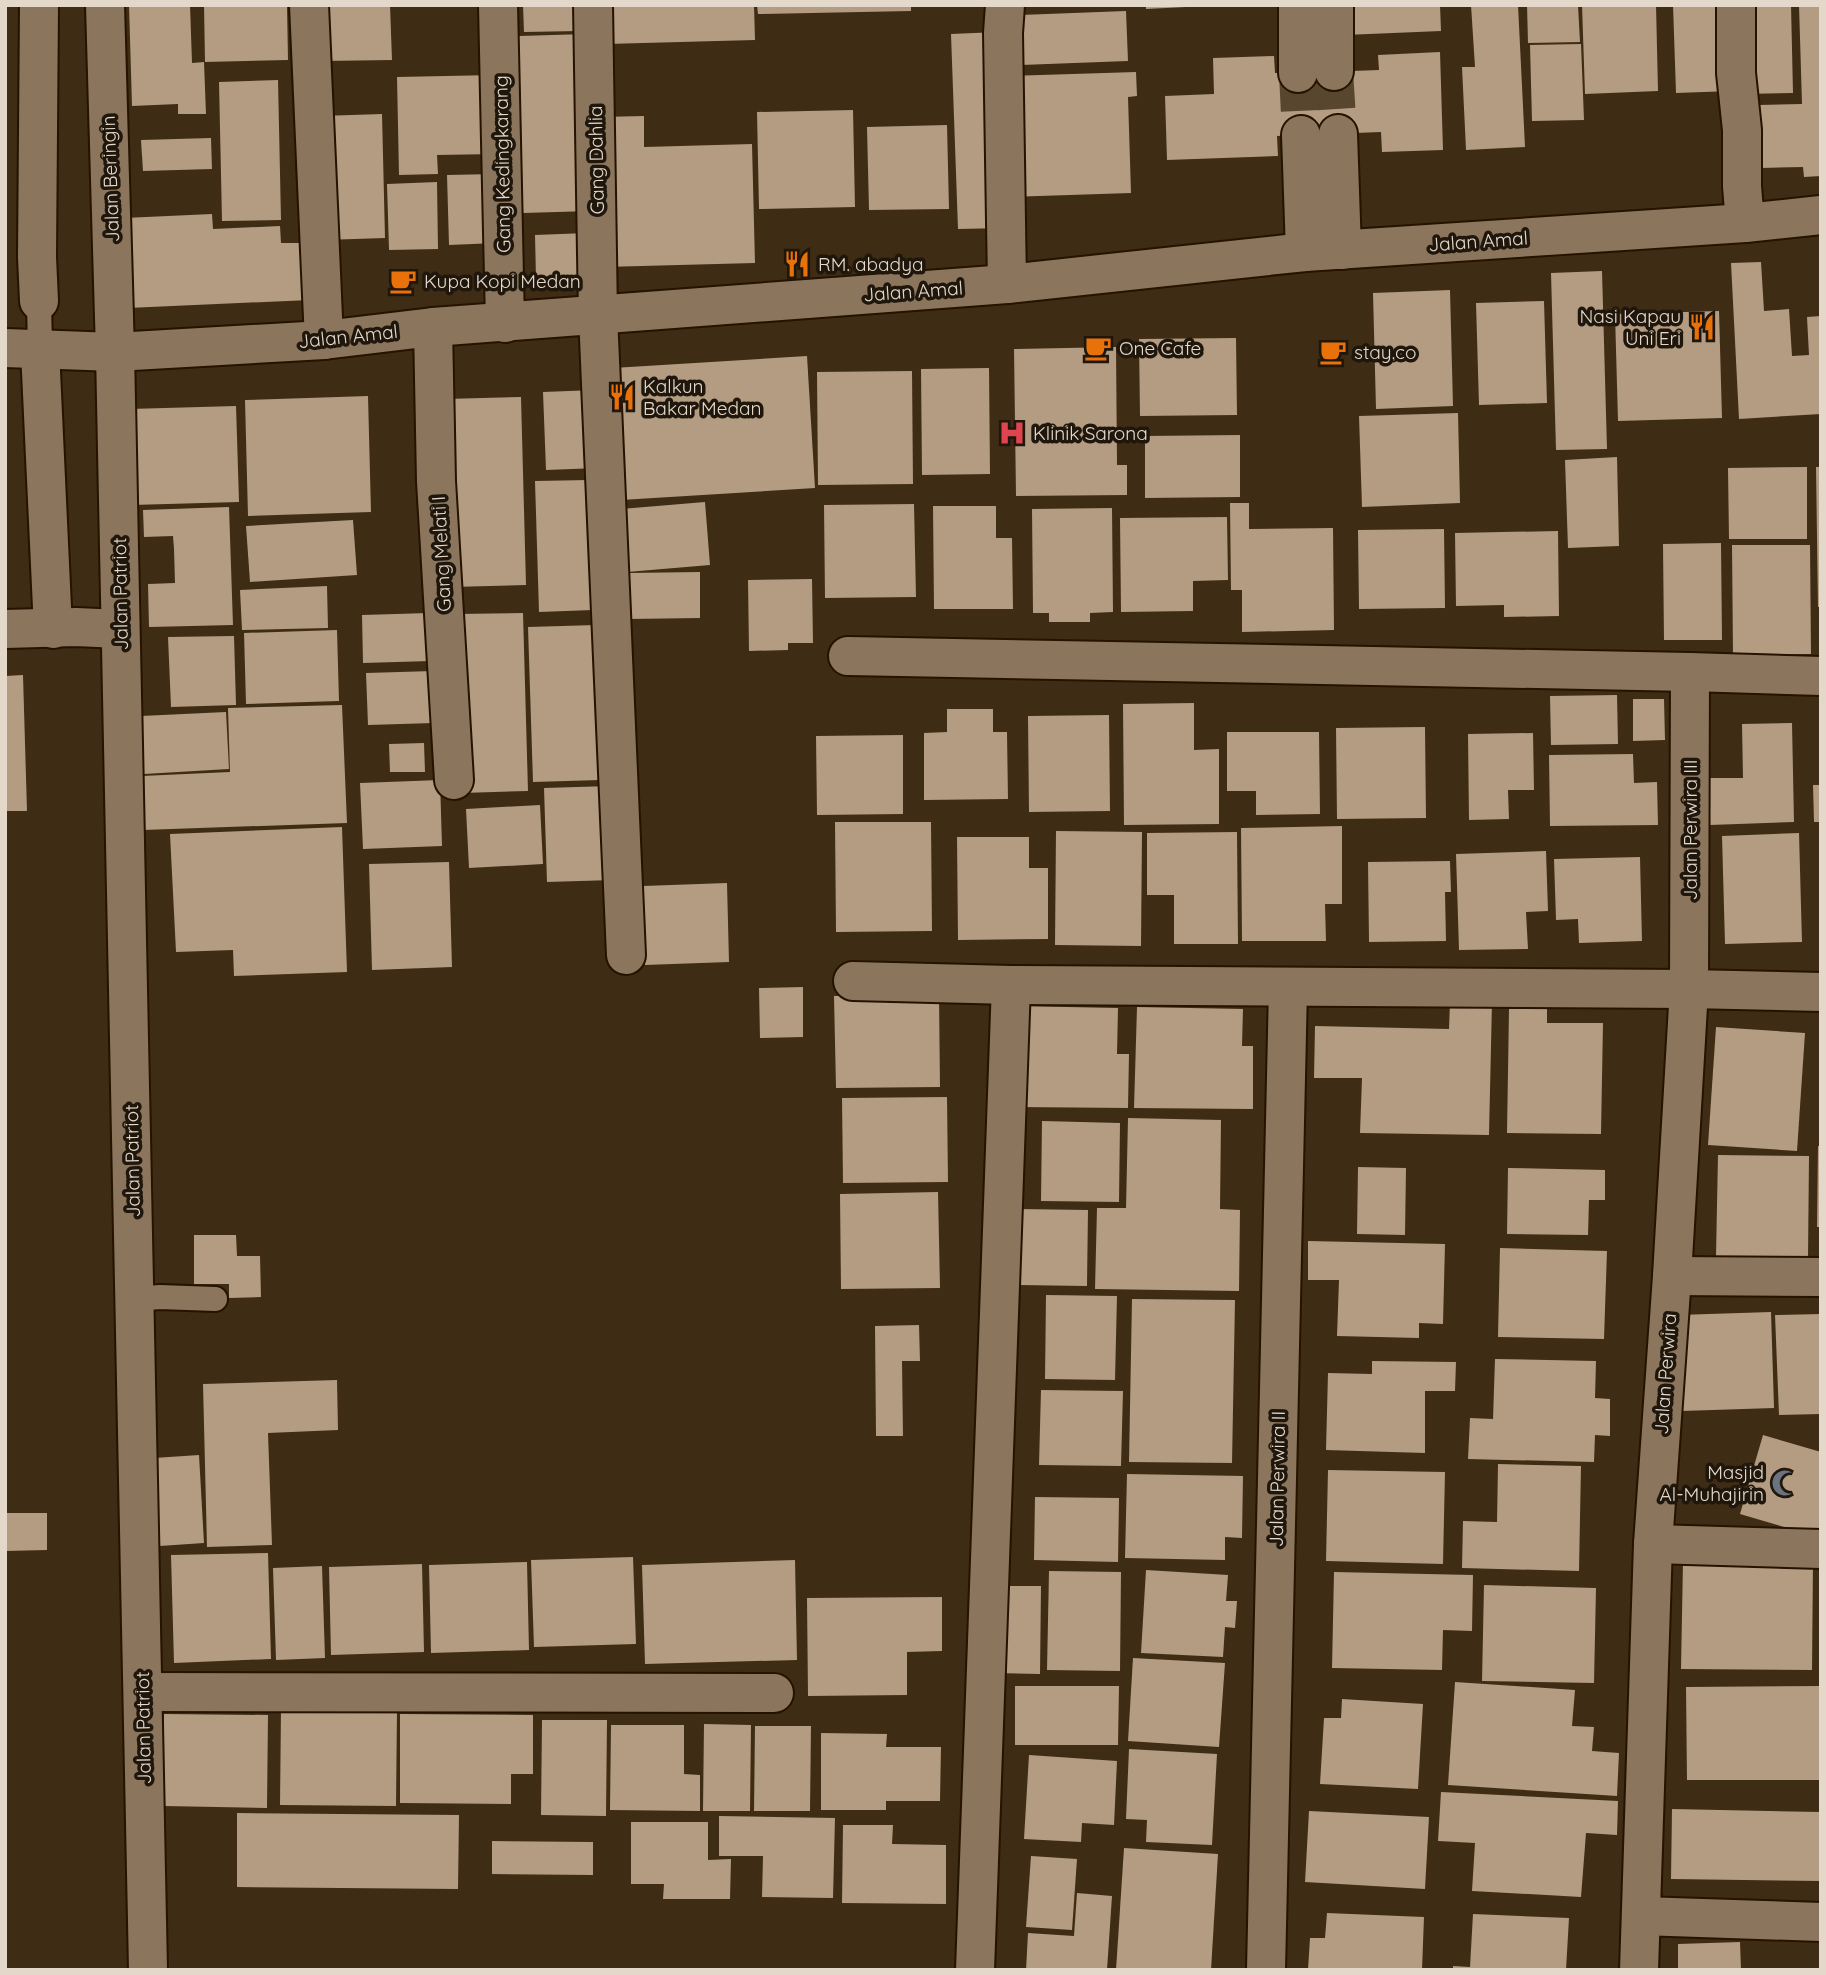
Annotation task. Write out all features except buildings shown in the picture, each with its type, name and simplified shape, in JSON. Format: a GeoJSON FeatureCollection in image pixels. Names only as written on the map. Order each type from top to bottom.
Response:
{"type":"FeatureCollection","features":[{"type":"Feature","properties":{"kind":"street","name":"Jalan Beringin"},"geometry":{"type":"LineString","coordinates":[[105,5],[115,352]]}},
{"type":"Feature","properties":{"kind":"street"},"geometry":{"type":"LineString","coordinates":[[309,5],[324,340]]}},
{"type":"Feature","properties":{"kind":"street","name":"Gang Kedingkarang"},"geometry":{"type":"LineString","coordinates":[[498,5],[505,323]]}},
{"type":"Feature","properties":{"kind":"street","name":"Gang Dahlia"},"geometry":{"type":"LineString","coordinates":[[593,5],[598,315],[626,955]]}},
{"type":"Feature","properties":{"kind":"street"},"geometry":{"type":"LineString","coordinates":[[1005,5],[1003,33],[1006,284]]}},
{"type":"Feature","properties":{"kind":"street"},"geometry":{"type":"LineString","coordinates":[[1298,5],[1316,72],[1334,5]]}},
{"type":"Feature","properties":{"kind":"street"},"geometry":{"type":"LineString","coordinates":[[1736,5],[1736,73],[1742,130],[1745,223]]}},
{"type":"Feature","properties":{"kind":"street"},"geometry":{"type":"LineString","coordinates":[[28,13],[21,256],[40,301]]}},
{"type":"Feature","properties":{"kind":"street"},"geometry":{"type":"LineString","coordinates":[[1319,134],[1324,251]]}},
{"type":"Feature","properties":{"kind":"street","name":"Jalan Amal"},"geometry":{"type":"LineString","coordinates":[[23,349],[115,352],[324,340],[433,327],[1006,284],[1324,251],[1745,223],[1821,215]]}},
{"type":"Feature","properties":{"kind":"street","name":"Gang Melati I"},"geometry":{"type":"LineString","coordinates":[[433,327],[436,481],[454,780]]}},
{"type":"Feature","properties":{"kind":"street"},"geometry":{"type":"LineString","coordinates":[[23,349],[52,629]]}},
{"type":"Feature","properties":{"kind":"street","name":"Jalan Patriot"},"geometry":{"type":"LineString","coordinates":[[115,352],[148,1970]]}},
{"type":"Feature","properties":{"kind":"street"},"geometry":{"type":"LineString","coordinates":[[5,629],[120,629]]}},
{"type":"Feature","properties":{"kind":"street"},"geometry":{"type":"LineString","coordinates":[[848,656],[1821,676]]}},
{"type":"Feature","properties":{"kind":"street","name":"Jalan Perwira III"},"geometry":{"type":"LineString","coordinates":[[1689,989],[1690,672]]}},
{"type":"Feature","properties":{"kind":"street"},"geometry":{"type":"LineString","coordinates":[[853,981],[1011,985],[1821,992]]}},
{"type":"Feature","properties":{"kind":"street"},"geometry":{"type":"LineString","coordinates":[[975,1970],[1011,985]]}},
{"type":"Feature","properties":{"kind":"street","name":"Jalan Perwira II"},"geometry":{"type":"LineString","coordinates":[[1266,1970],[1288,988]]}},
{"type":"Feature","properties":{"kind":"street","name":"Jalan Perwira"},"geometry":{"type":"LineString","coordinates":[[1639,1970],[1653,1544],[1689,989]]}},
{"type":"Feature","properties":{"kind":"street"},"geometry":{"type":"LineString","coordinates":[[1672,1276],[1821,1277]]}},
{"type":"Feature","properties":{"kind":"street"},"geometry":{"type":"LineString","coordinates":[[1653,1544],[1821,1549]]}},
{"type":"Feature","properties":{"kind":"street"},"geometry":{"type":"LineString","coordinates":[[143,1692],[774,1693]]}},
{"type":"Feature","properties":{"kind":"street"},"geometry":{"type":"LineString","coordinates":[[1642,1916],[1821,1922]]}},
{"type":"Feature","properties":{"kind":"lane"},"geometry":{"type":"LineString","coordinates":[[23,349],[40,301]]}},
{"type":"Feature","properties":{"kind":"lane"},"geometry":{"type":"LineString","coordinates":[[135,1299],[215,1298]]}},
{"type":"Feature","properties":{"kind":"tunnel"},"geometry":{"type":"LineString","coordinates":[[1334,71],[1338,134]]}},
{"type":"Feature","properties":{"kind":"tunnel"},"geometry":{"type":"LineString","coordinates":[[1298,73],[1301,135]]}},
{"type":"Feature","properties":{"kind":"place","name":"RM. abadya"},"geometry":{"type":"Point","coordinates":[797,264]}},
{"type":"Feature","properties":{"kind":"place","name":"Kupa Kopi Medan"},"geometry":{"type":"Point","coordinates":[403,281]}},
{"type":"Feature","properties":{"kind":"place","name":"Nasi Kapau Uni Eri"},"geometry":{"type":"Point","coordinates":[1702,327]}},
{"type":"Feature","properties":{"kind":"place","name":"One Cafe"},"geometry":{"type":"Point","coordinates":[1098,348]}},
{"type":"Feature","properties":{"kind":"place","name":"stay.co"},"geometry":{"type":"Point","coordinates":[1333,352]}},
{"type":"Feature","properties":{"kind":"place","name":"Kalkun Bakar Medan"},"geometry":{"type":"Point","coordinates":[622,397]}},
{"type":"Feature","properties":{"kind":"place","name":"Klinik Sarona"},"geometry":{"type":"Point","coordinates":[1012,433]}},
{"type":"Feature","properties":{"kind":"place","name":"Masjid Al-Muhajirin"},"geometry":{"type":"Point","coordinates":[1785,1483]}}]}
